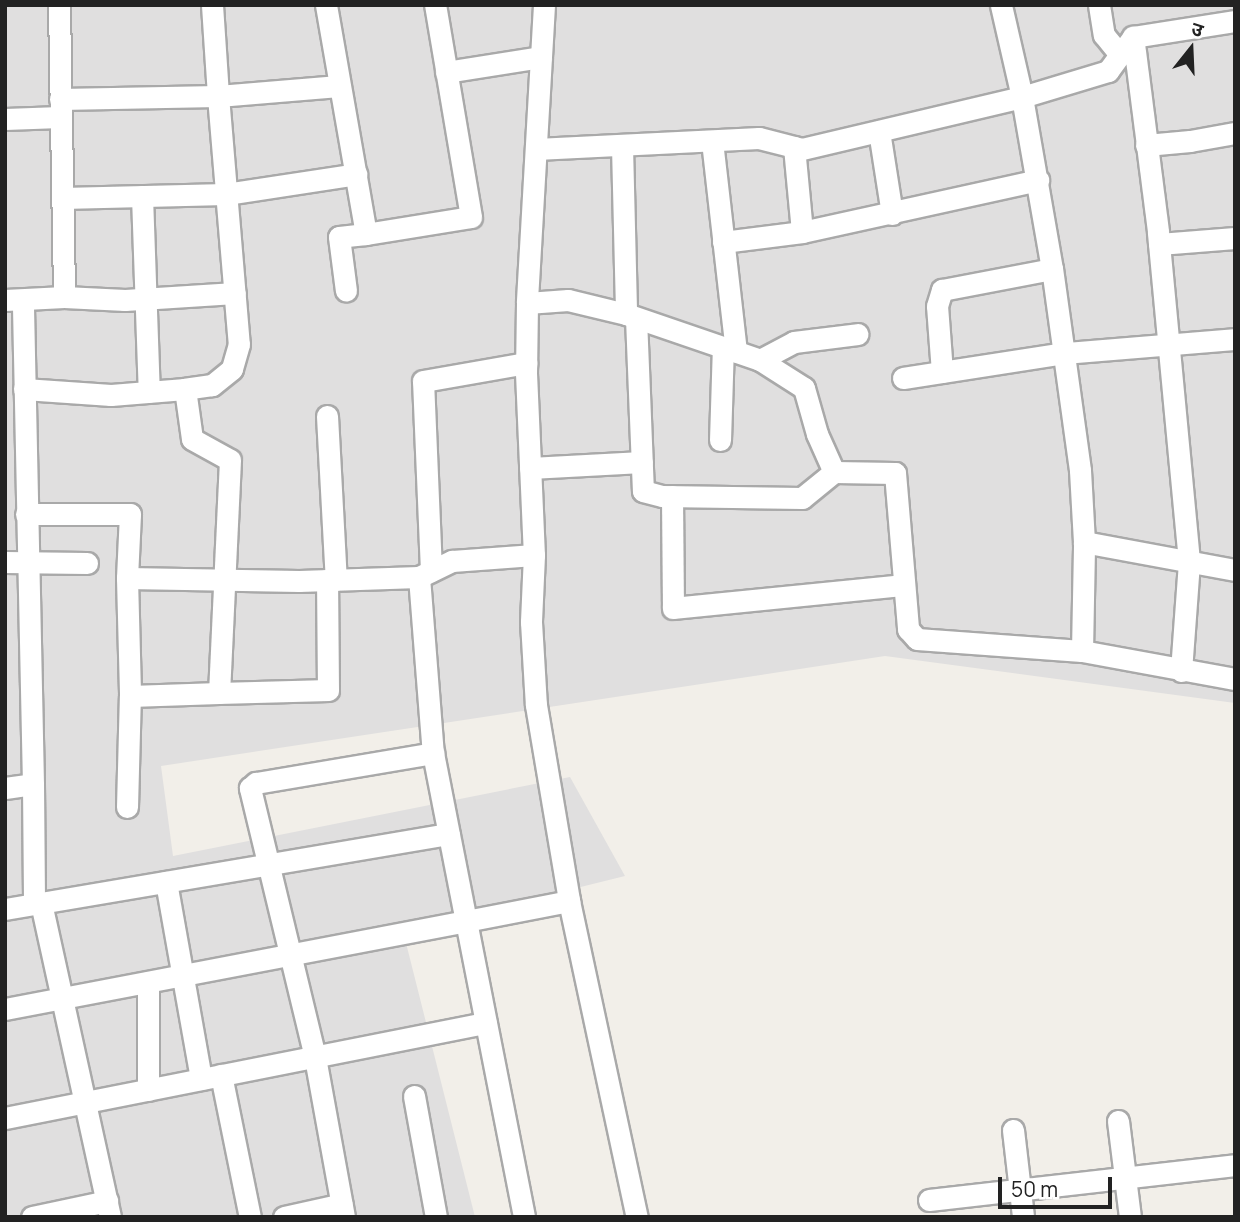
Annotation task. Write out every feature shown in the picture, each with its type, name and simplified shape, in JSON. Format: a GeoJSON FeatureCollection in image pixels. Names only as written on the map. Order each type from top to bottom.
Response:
{"type":"FeatureCollection","features":[{"type":"Feature","properties":{"kind":"street"},"geometry":{"type":"LineString","coordinates":[[59,5],[64,297]]}},
{"type":"Feature","properties":{"kind":"street"},"geometry":{"type":"LineString","coordinates":[[24,389],[111,395],[185,389],[212,385],[232,369],[239,344],[212,5]]}},
{"type":"Feature","properties":{"kind":"street"},"geometry":{"type":"LineString","coordinates":[[326,5],[366,234]]}},
{"type":"Feature","properties":{"kind":"street"},"geometry":{"type":"LineString","coordinates":[[346,291],[339,237],[471,217],[435,5]]}},
{"type":"Feature","properties":{"kind":"street"},"geometry":{"type":"LineString","coordinates":[[544,5],[526,363],[534,555],[531,622],[536,705],[569,901],[638,1217]]}},
{"type":"Feature","properties":{"kind":"street"},"geometry":{"type":"LineString","coordinates":[[1001,5],[1038,180],[1080,470],[1084,542],[1082,651]]}},
{"type":"Feature","properties":{"kind":"street"},"geometry":{"type":"LineString","coordinates":[[1099,5],[1104,35],[1120,55]]}},
{"type":"Feature","properties":{"kind":"street"},"geometry":{"type":"LineString","coordinates":[[536,149],[760,138],[802,149],[1022,97],[1108,71],[1133,37],[1220,17]]}},
{"type":"Feature","properties":{"kind":"street"},"geometry":{"type":"LineString","coordinates":[[1133,37],[1170,346],[1189,561],[1181,671]]}},
{"type":"Feature","properties":{"kind":"street"},"geometry":{"type":"LineString","coordinates":[[446,72],[541,57]]}},
{"type":"Feature","properties":{"kind":"street"},"geometry":{"type":"LineString","coordinates":[[5,119],[60,108],[340,86]]}},
{"type":"Feature","properties":{"kind":"street"},"geometry":{"type":"LineString","coordinates":[[879,131],[892,214]]}},
{"type":"Feature","properties":{"kind":"street"},"geometry":{"type":"LineString","coordinates":[[1146,145],[1235,133]]}},
{"type":"Feature","properties":{"kind":"street"},"geometry":{"type":"LineString","coordinates":[[712,141],[723,242],[729,350],[720,440]]}},
{"type":"Feature","properties":{"kind":"street"},"geometry":{"type":"LineString","coordinates":[[622,146],[643,491],[672,496],[802,498],[835,472],[895,473],[908,629],[918,639],[1082,651],[1235,679]]}},
{"type":"Feature","properties":{"kind":"street"},"geometry":{"type":"LineString","coordinates":[[794,147],[802,232]]}},
{"type":"Feature","properties":{"kind":"street"},"geometry":{"type":"LineString","coordinates":[[62,198],[226,194],[356,174]]}},
{"type":"Feature","properties":{"kind":"street"},"geometry":{"type":"LineString","coordinates":[[723,242],[802,232],[1038,180]]}},
{"type":"Feature","properties":{"kind":"street"},"geometry":{"type":"LineString","coordinates":[[142,196],[149,392]]}},
{"type":"Feature","properties":{"kind":"street"},"geometry":{"type":"LineString","coordinates":[[1159,244],[1235,238]]}},
{"type":"Feature","properties":{"kind":"street"},"geometry":{"type":"LineString","coordinates":[[942,372],[937,306],[942,290],[1052,269]]}},
{"type":"Feature","properties":{"kind":"street"},"geometry":{"type":"LineString","coordinates":[[32,1217],[109,1209],[38,904],[33,784],[16,562],[26,514],[24,389],[14,300],[64,297],[146,299],[235,293]]}},
{"type":"Feature","properties":{"kind":"street"},"geometry":{"type":"LineString","coordinates":[[527,303],[568,300],[631,316],[761,360],[804,388],[817,435],[835,472]]}},
{"type":"Feature","properties":{"kind":"street"},"geometry":{"type":"LineString","coordinates":[[761,360],[794,342],[858,334]]}},
{"type":"Feature","properties":{"kind":"street"},"geometry":{"type":"LineString","coordinates":[[903,378],[1065,353],[1235,339]]}},
{"type":"Feature","properties":{"kind":"street"},"geometry":{"type":"LineString","coordinates":[[524,1217],[433,753],[425,574],[424,381],[526,363]]}},
{"type":"Feature","properties":{"kind":"street"},"geometry":{"type":"LineString","coordinates":[[185,389],[192,439],[230,460],[219,693]]}},
{"type":"Feature","properties":{"kind":"street"},"geometry":{"type":"LineString","coordinates":[[130,696],[328,690],[332,580],[327,416]]}},
{"type":"Feature","properties":{"kind":"street"},"geometry":{"type":"LineString","coordinates":[[530,468],[642,462]]}},
{"type":"Feature","properties":{"kind":"street"},"geometry":{"type":"LineString","coordinates":[[672,496],[673,608],[904,585]]}},
{"type":"Feature","properties":{"kind":"street"},"geometry":{"type":"LineString","coordinates":[[26,514],[130,514],[127,578],[130,696],[127,807]]}},
{"type":"Feature","properties":{"kind":"street"},"geometry":{"type":"LineString","coordinates":[[1084,542],[1235,570]]}},
{"type":"Feature","properties":{"kind":"street"},"geometry":{"type":"LineString","coordinates":[[127,578],[332,580],[425,574],[452,561],[534,555]]}},
{"type":"Feature","properties":{"kind":"street"},"geometry":{"type":"LineString","coordinates":[[16,562],[87,563]]}},
{"type":"Feature","properties":{"kind":"street"},"geometry":{"type":"LineString","coordinates":[[284,1217],[343,1210],[315,1056],[249,794],[252,784],[433,753]]}},
{"type":"Feature","properties":{"kind":"street"},"geometry":{"type":"LineString","coordinates":[[5,788],[33,784]]}},
{"type":"Feature","properties":{"kind":"street"},"geometry":{"type":"LineString","coordinates":[[5,909],[449,834]]}},
{"type":"Feature","properties":{"kind":"street"},"geometry":{"type":"LineString","coordinates":[[166,882],[183,975],[250,1217]]}},
{"type":"Feature","properties":{"kind":"street"},"geometry":{"type":"LineString","coordinates":[[5,1009],[569,901]]}},
{"type":"Feature","properties":{"kind":"street"},"geometry":{"type":"LineString","coordinates":[[148,982],[148,1090]]}},
{"type":"Feature","properties":{"kind":"street"},"geometry":{"type":"LineString","coordinates":[[5,1118],[486,1023]]}},
{"type":"Feature","properties":{"kind":"street"},"geometry":{"type":"LineString","coordinates":[[414,1096],[436,1217]]}},
{"type":"Feature","properties":{"kind":"street"},"geometry":{"type":"LineString","coordinates":[[1118,1121],[1130,1217]]}},
{"type":"Feature","properties":{"kind":"street"},"geometry":{"type":"LineString","coordinates":[[1013,1130],[1023,1217]]}},
{"type":"Feature","properties":{"kind":"street"},"geometry":{"type":"LineString","coordinates":[[929,1200],[1235,1165]]}},
{"type":"Feature","properties":{"kind":"shaded area"},"geometry":{"type":"Polygon","coordinates":[[[5,5],[1235,5],[1235,703],[885,656],[161,766],[173,856],[570,777],[625,876],[403,931],[475,1217],[5,1217],[5,5]]]}}]}
